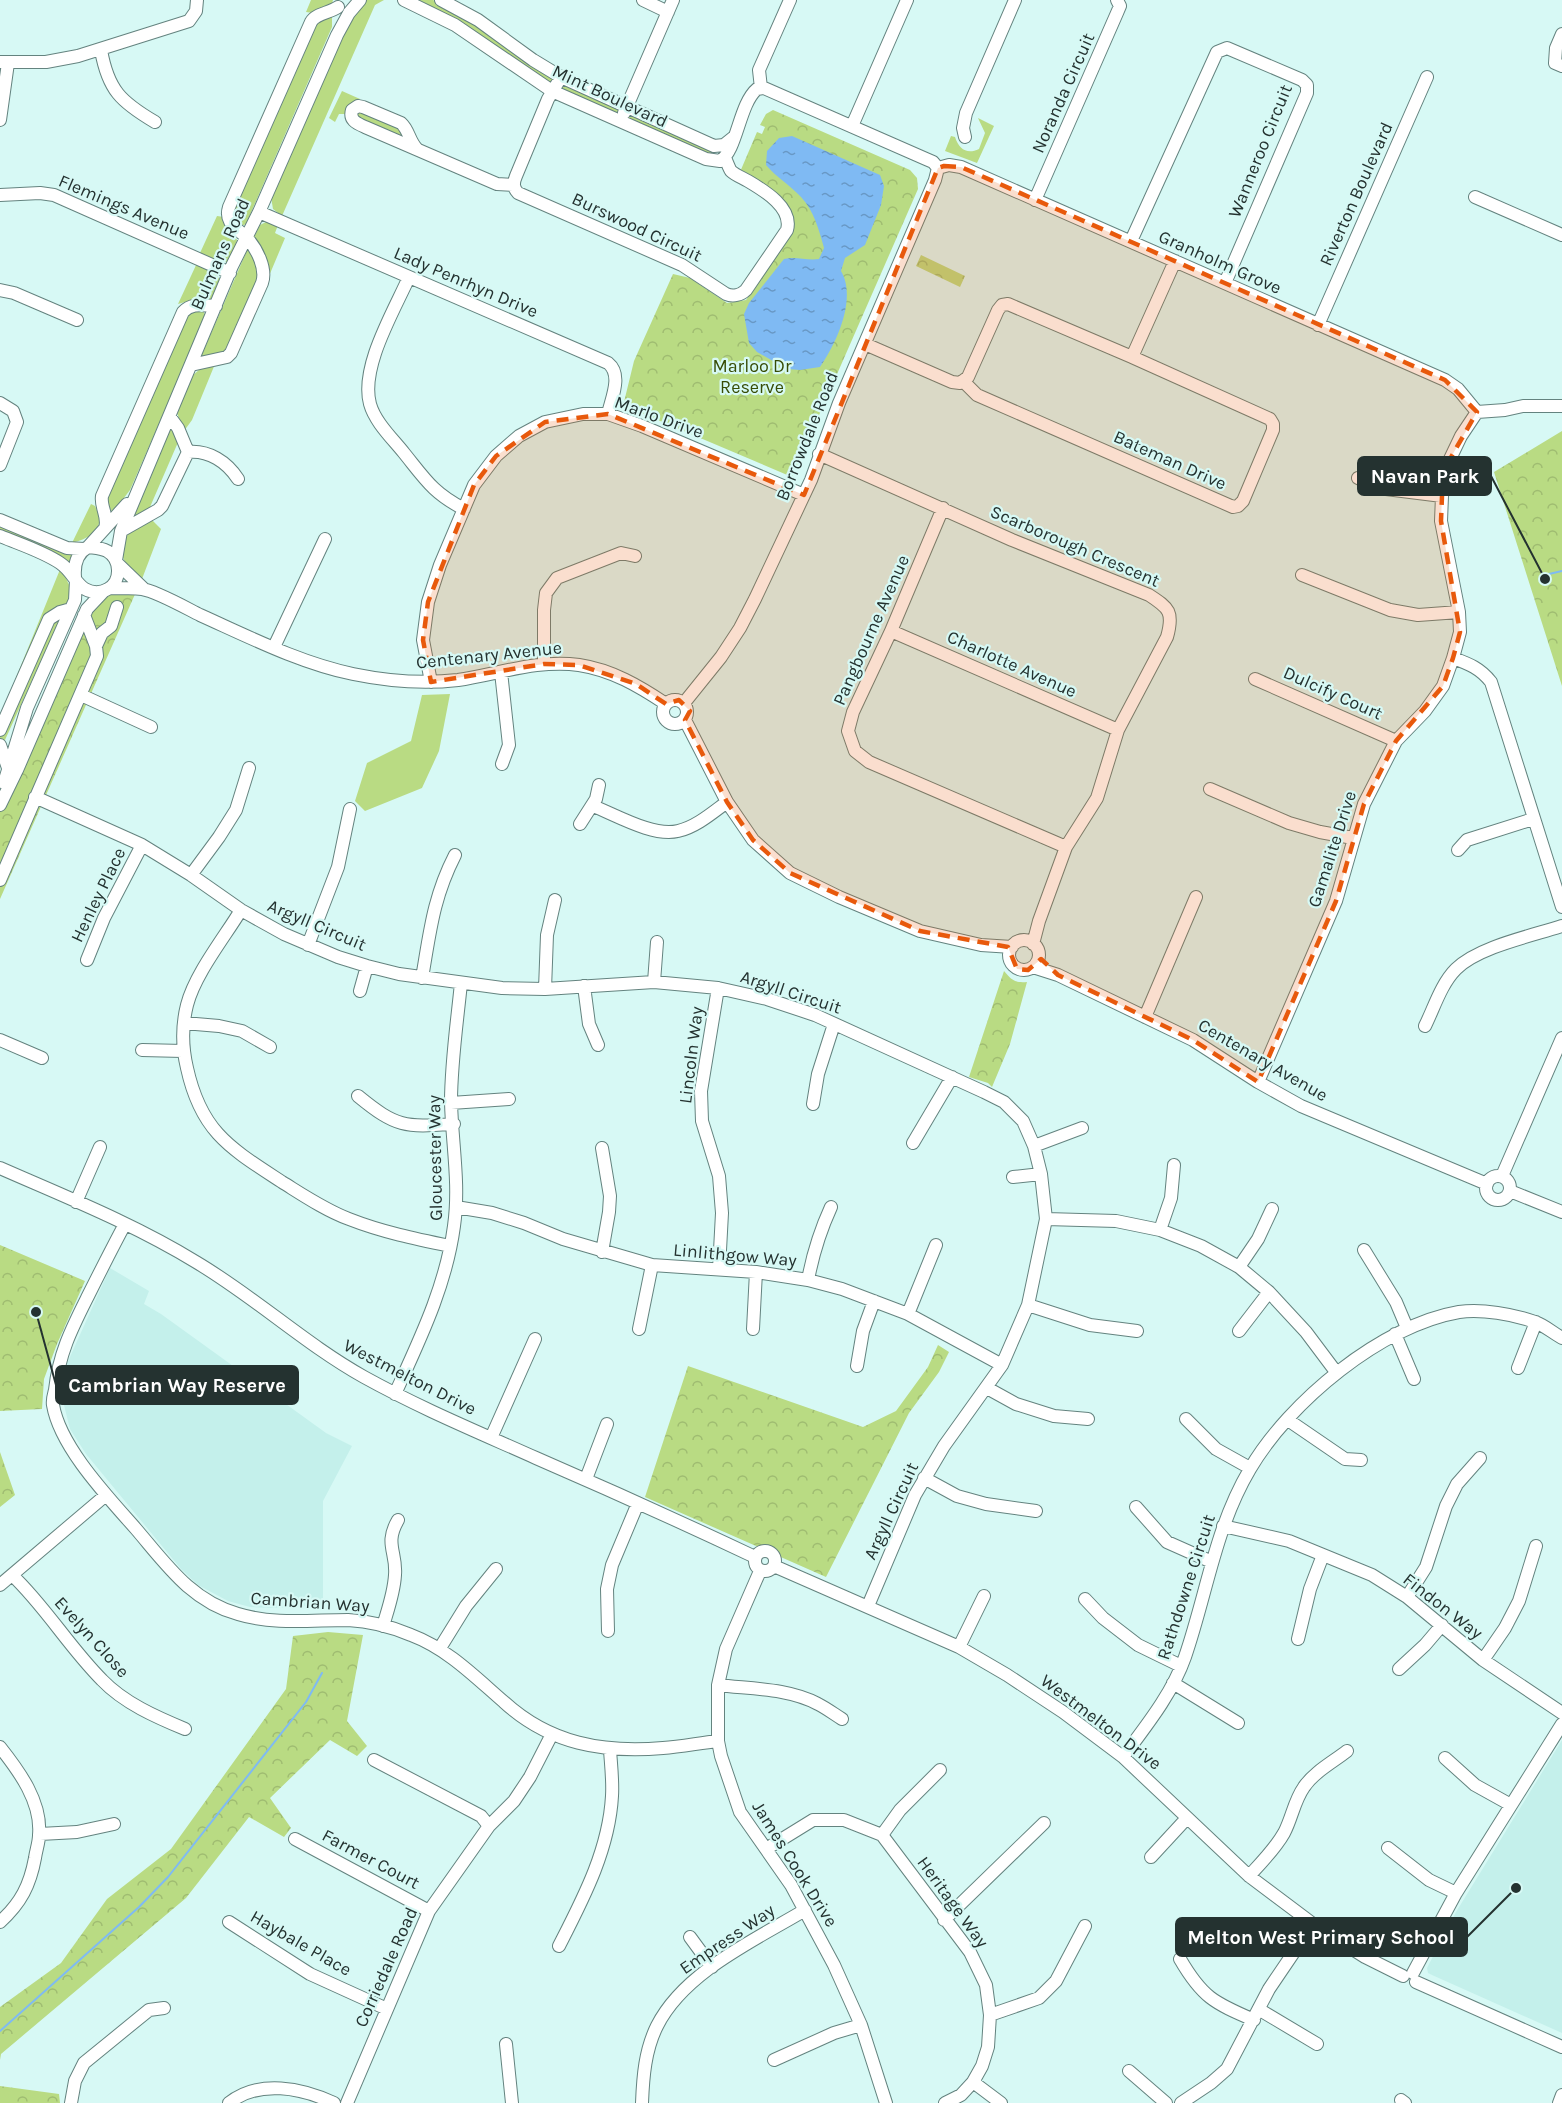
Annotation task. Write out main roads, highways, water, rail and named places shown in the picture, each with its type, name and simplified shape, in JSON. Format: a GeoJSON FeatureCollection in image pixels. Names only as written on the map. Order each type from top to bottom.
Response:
{"type":"FeatureCollection","features":[{"type":"Feature","properties":{"kind":"water"},"geometry":{"type":"Polygon","coordinates":[[[792,136],[880,175],[884,186],[881,205],[865,245],[845,258],[841,271],[847,294],[846,307],[833,346],[820,367],[800,370],[787,369],[757,352],[749,343],[744,314],[749,303],[784,259],[819,259],[824,248],[816,221],[806,202],[766,165],[767,151],[779,138],[792,136]]]}},
{"type":"Feature","properties":{"kind":"waterway"},"geometry":{"type":"LineString","coordinates":[[1549,574],[1562,571]]}},
{"type":"Feature","properties":{"kind":"waterway"},"geometry":{"type":"LineString","coordinates":[[0,2031],[139,1907],[168,1877],[306,1702],[322,1673]]}},
{"type":"Feature","properties":{"kind":"place","name":"Navan Park"},"geometry":{"type":"Point","coordinates":[1545,579]}},
{"type":"Feature","properties":{"kind":"place","name":"Cambrian Way Reserve"},"geometry":{"type":"Point","coordinates":[36,1312]}},
{"type":"Feature","properties":{"kind":"place","name":"Melton West Primary School"},"geometry":{"type":"Point","coordinates":[1516,1888]}},
{"type":"Feature","properties":{"kind":"park label","name":"Marloo Dr Reserve"},"geometry":{"type":"Point","coordinates":[752,376]}}]}
